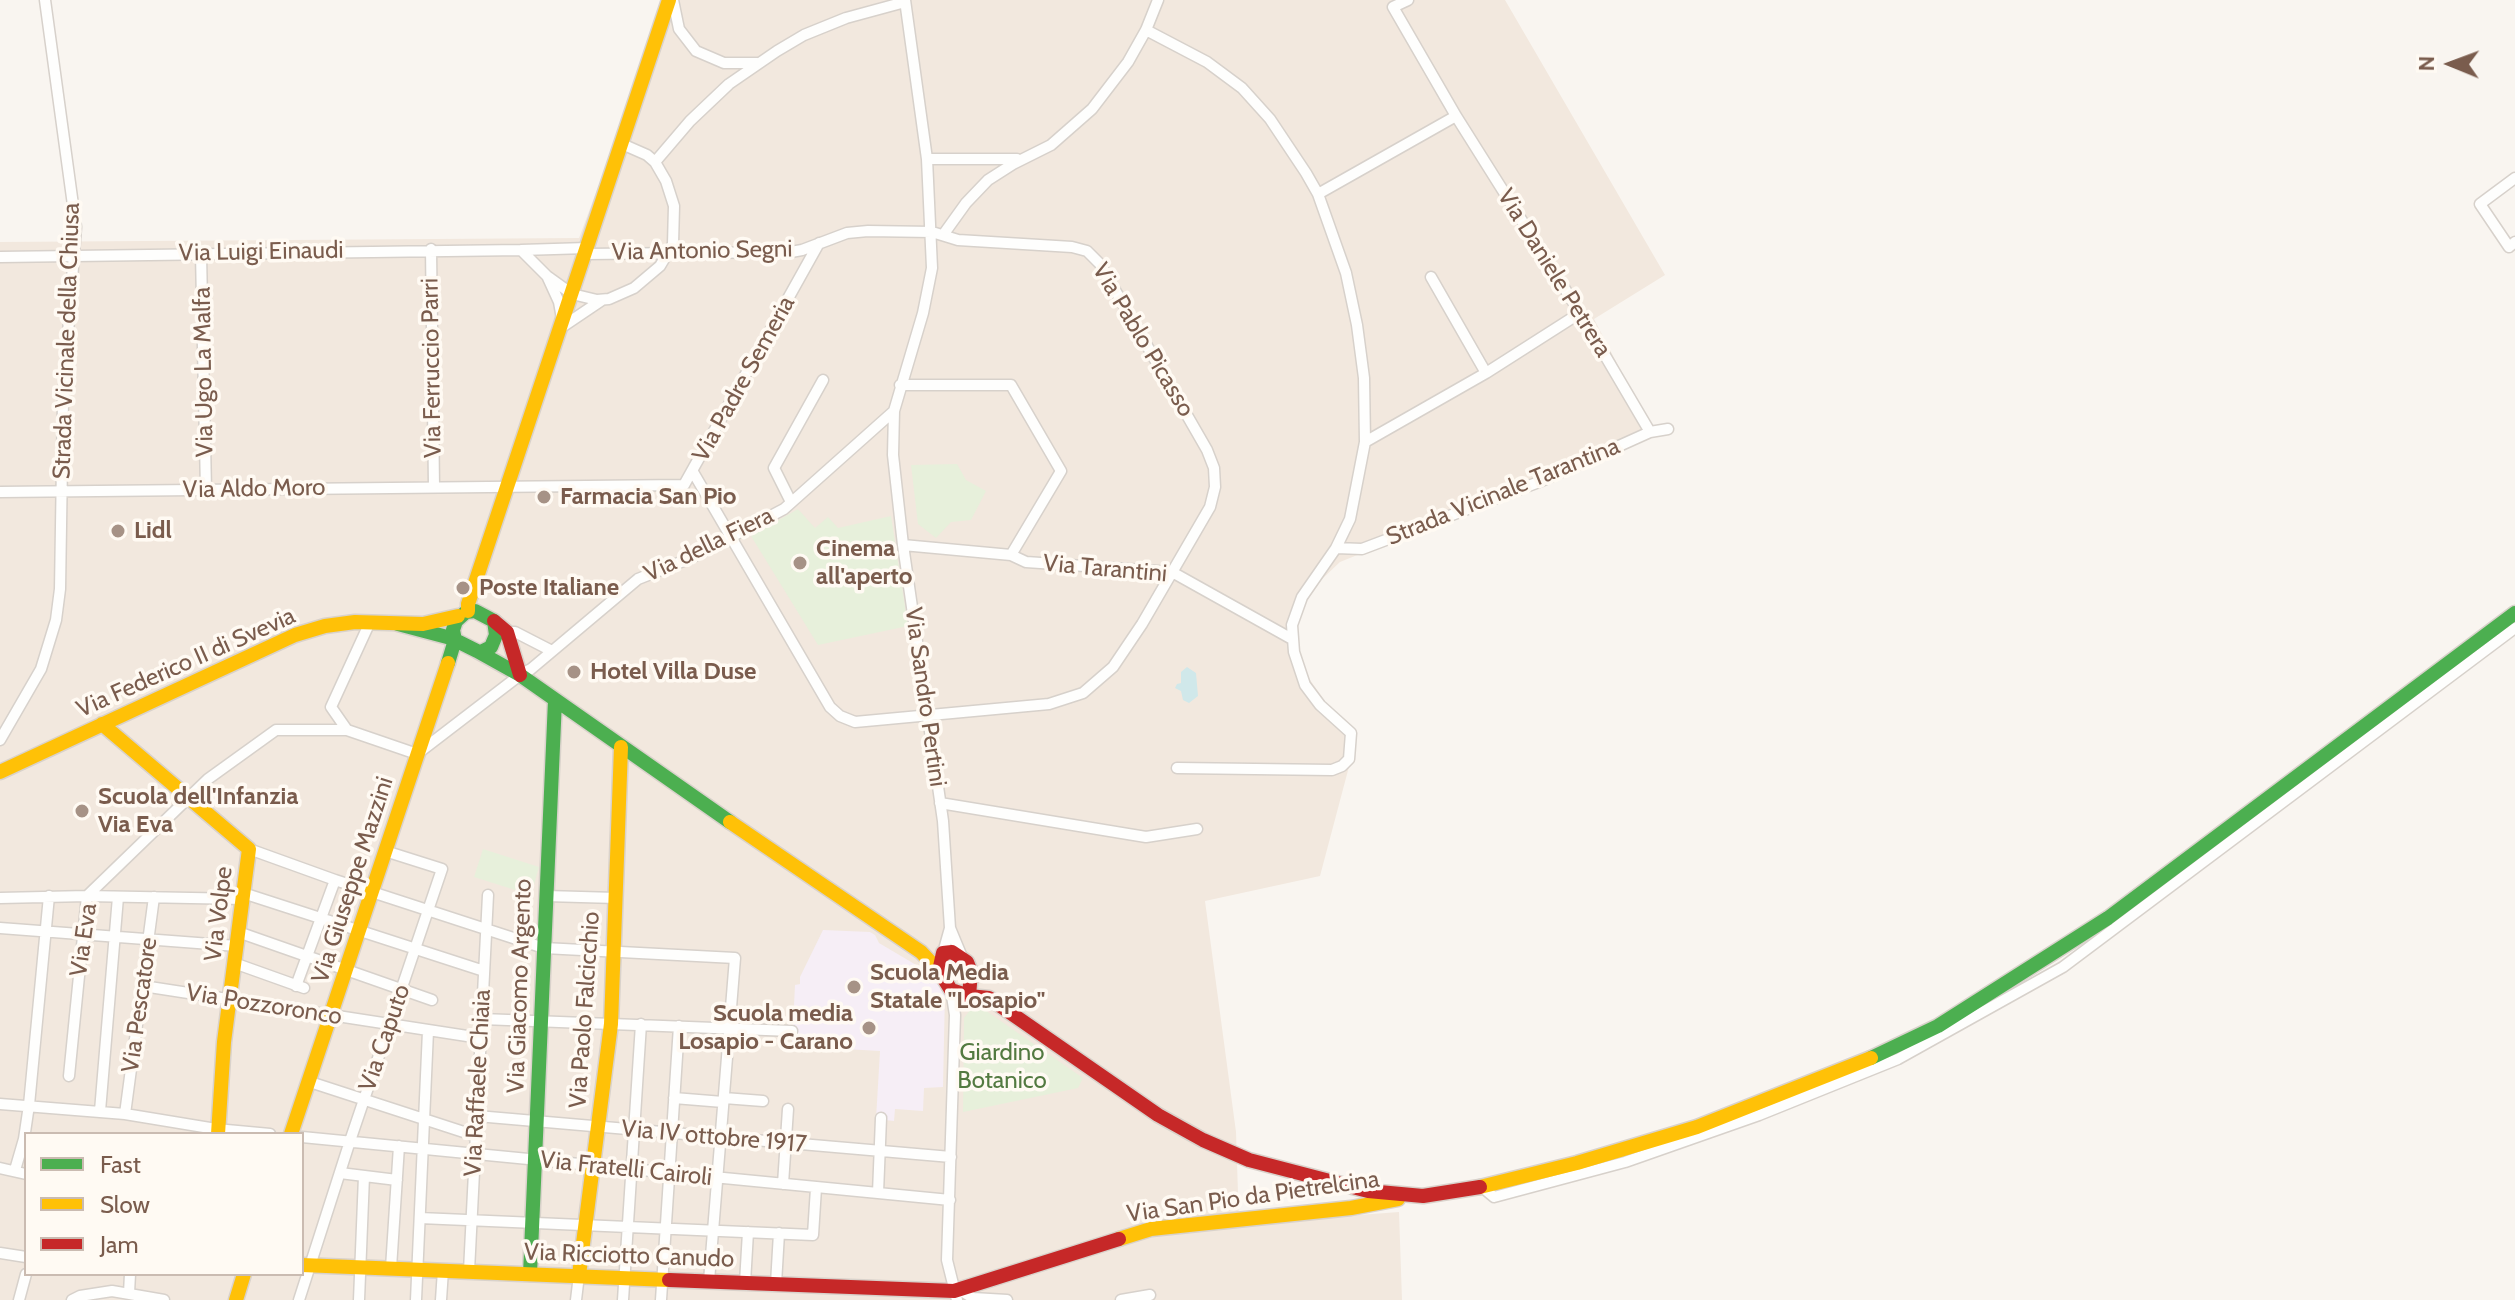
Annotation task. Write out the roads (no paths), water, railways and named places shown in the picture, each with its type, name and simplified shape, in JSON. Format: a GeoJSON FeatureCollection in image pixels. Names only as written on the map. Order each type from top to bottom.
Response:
{"type":"FeatureCollection","features":[{"type":"Feature","properties":{"kind":"main road"},"geometry":{"type":"LineString","coordinates":[[671,0],[468,604],[453,630],[455,640],[520,675],[921,952],[941,960],[951,990],[969,996],[984,996]]}},
{"type":"Feature","properties":{"kind":"main road"},"geometry":{"type":"LineString","coordinates":[[463,614],[475,611],[507,632],[520,675]]}},
{"type":"Feature","properties":{"kind":"main road"},"geometry":{"type":"LineString","coordinates":[[941,960],[952,952],[962,957],[984,996],[1148,1109],[1225,1150],[1279,1170],[1359,1189],[1423,1196],[1482,1187],[1592,1159],[1697,1127],[1858,1064],[1938,1026],[2108,918],[2515,613]]}},
{"type":"Feature","properties":{"kind":"main road","name":"Via Federico II di Svevia"},"geometry":{"type":"LineString","coordinates":[[0,772],[283,639],[325,626],[434,622],[463,614]]}},
{"type":"Feature","properties":{"kind":"main road"},"geometry":{"type":"LineString","coordinates":[[477,651],[488,649],[495,640],[494,621]]}},
{"type":"Feature","properties":{"kind":"main road","name":"Via Federico II di Svevia"},"geometry":{"type":"LineString","coordinates":[[398,624],[455,640]]}},
{"type":"Feature","properties":{"kind":"main road","name":"Via Giuseppe Mazzini"},"geometry":{"type":"LineString","coordinates":[[292,1132],[455,640]]}},
{"type":"Feature","properties":{"kind":"main road","name":"Via Giacomo Argento"},"geometry":{"type":"LineString","coordinates":[[530,1274],[555,700]]}},
{"type":"Feature","properties":{"kind":"main road","name":"Via Volpe"},"geometry":{"type":"LineString","coordinates":[[102,724],[249,849],[217,1132]]}},
{"type":"Feature","properties":{"kind":"main road","name":"Via Paolo Falcicchio"},"geometry":{"type":"LineString","coordinates":[[579,1275],[611,1024],[621,747]]}},
{"type":"Feature","properties":{"kind":"main road"},"geometry":{"type":"LineString","coordinates":[[969,996],[971,972]]}},
{"type":"Feature","properties":{"kind":"main road","name":"Via San Pio da Pietrelcina"},"geometry":{"type":"LineString","coordinates":[[956,1293],[1151,1229],[1326,1211],[1423,1196]]}},
{"type":"Feature","properties":{"kind":"main road","name":"Via Ricciotto Canudo"},"geometry":{"type":"LineString","coordinates":[[306,1265],[776,1284],[902,1295],[956,1293]]}},
{"type":"Feature","properties":{"kind":"main road"},"geometry":{"type":"LineString","coordinates":[[236,1300],[243,1276]]}},
{"type":"Feature","properties":{"kind":"street","name":"Strada Vicinale della Chiusa"},"geometry":{"type":"LineString","coordinates":[[0,740],[34,684],[53,632],[60,589],[62,415],[75,205],[45,0]]}},
{"type":"Feature","properties":{"kind":"street"},"geometry":{"type":"LineString","coordinates":[[671,0],[679,29],[696,51],[724,63],[759,63]]}},
{"type":"Feature","properties":{"kind":"street"},"geometry":{"type":"LineString","coordinates":[[938,233],[988,180],[1051,145],[1092,109],[1128,62],[1158,0]]}},
{"type":"Feature","properties":{"kind":"street","name":"Via Daniele Petrera"},"geometry":{"type":"LineString","coordinates":[[1408,0],[1393,7],[1456,116],[1580,313],[1650,432]]}},
{"type":"Feature","properties":{"kind":"street"},"geometry":{"type":"LineString","coordinates":[[655,162],[709,103],[759,63],[818,30],[872,9],[905,1]]}},
{"type":"Feature","properties":{"kind":"street","name":"Via Sandro Pertini"},"geometry":{"type":"LineString","coordinates":[[905,1],[938,233],[930,285],[894,411],[894,474],[940,803],[950,928]]}},
{"type":"Feature","properties":{"kind":"street"},"geometry":{"type":"LineString","coordinates":[[1146,30],[1207,62],[1253,99],[1281,134],[1318,194],[1339,249],[1353,300],[1362,356],[1365,442],[1350,519],[1336,548],[1302,597],[1292,625],[1294,652],[1305,685],[1320,705],[1351,733],[1351,748],[1346,763],[1332,770],[1177,768]]}},
{"type":"Feature","properties":{"kind":"street"},"geometry":{"type":"LineString","coordinates":[[1318,194],[1456,116]]}},
{"type":"Feature","properties":{"kind":"street"},"geometry":{"type":"LineString","coordinates":[[547,276],[559,302],[561,324],[604,299],[634,288],[670,254],[675,227],[673,198],[655,162],[642,151],[622,144]]}},
{"type":"Feature","properties":{"kind":"street"},"geometry":{"type":"LineString","coordinates":[[927,159],[1023,159]]}},
{"type":"Feature","properties":{"kind":"street"},"geometry":{"type":"LineString","coordinates":[[2515,178],[2480,204],[2509,247],[2515,242]]}},
{"type":"Feature","properties":{"kind":"street","name":"Via Pablo Picasso"},"geometry":{"type":"LineString","coordinates":[[693,472],[830,707],[840,716],[855,722],[1049,704],[1083,693],[1113,667],[1142,624],[1210,507],[1215,487],[1214,468],[1207,450],[1100,264],[1090,253],[1081,249],[958,240],[938,233],[847,233],[819,243]]}},
{"type":"Feature","properties":{"kind":"street","name":"Via Antonio Segni"},"geometry":{"type":"LineString","coordinates":[[586,251],[670,254],[791,252],[819,243]]}},
{"type":"Feature","properties":{"kind":"street","name":"Via Padre Semeria"},"geometry":{"type":"LineString","coordinates":[[507,486],[684,485],[819,243]]}},
{"type":"Feature","properties":{"kind":"street","name":"Via Luigi Einaudi"},"geometry":{"type":"LineString","coordinates":[[0,257],[431,249],[586,251]]}},
{"type":"Feature","properties":{"kind":"street","name":"Via Ferruccio Parri"},"geometry":{"type":"LineString","coordinates":[[431,249],[434,487]]}},
{"type":"Feature","properties":{"kind":"street"},"geometry":{"type":"LineString","coordinates":[[521,250],[547,276],[572,294],[604,299]]}},
{"type":"Feature","properties":{"kind":"street","name":"Via Ugo La Malfa"},"geometry":{"type":"LineString","coordinates":[[201,254],[206,490]]}},
{"type":"Feature","properties":{"kind":"street"},"geometry":{"type":"LineString","coordinates":[[1431,277],[1486,373]]}},
{"type":"Feature","properties":{"kind":"street"},"geometry":{"type":"LineString","coordinates":[[1365,442],[1486,373],[1580,313]]}},
{"type":"Feature","properties":{"kind":"street"},"geometry":{"type":"LineString","coordinates":[[791,502],[774,468],[823,380]]}},
{"type":"Feature","properties":{"kind":"street"},"geometry":{"type":"LineString","coordinates":[[900,385],[1011,385],[1061,471],[1011,555]]}},
{"type":"Feature","properties":{"kind":"street","name":"Via della Fiera"},"geometry":{"type":"LineString","coordinates":[[417,754],[531,669],[638,579],[733,538],[791,502],[894,411]]}},
{"type":"Feature","properties":{"kind":"street","name":"Strada Vicinale Tarantina"},"geometry":{"type":"LineString","coordinates":[[1336,548],[1362,549],[1539,482],[1650,432],[1668,429]]}},
{"type":"Feature","properties":{"kind":"street","name":"Via Aldo Moro"},"geometry":{"type":"LineString","coordinates":[[0,492],[507,486]]}},
{"type":"Feature","properties":{"kind":"street","name":"Via Tarantini"},"geometry":{"type":"LineString","coordinates":[[903,545],[1011,555],[1026,562],[1172,572],[1292,639]]}},
{"type":"Feature","properties":{"kind":"street"},"geometry":{"type":"LineString","coordinates":[[347,730],[331,707],[370,622]]}},
{"type":"Feature","properties":{"kind":"street"},"geometry":{"type":"LineString","coordinates":[[1482,1187],[1494,1197],[1625,1162],[1745,1121],[1898,1059],[2063,967],[2515,628]]}},
{"type":"Feature","properties":{"kind":"street"},"geometry":{"type":"LineString","coordinates":[[507,632],[515,632],[552,651]]}},
{"type":"Feature","properties":{"kind":"street","name":"Via Eva"},"geometry":{"type":"LineString","coordinates":[[69,1076],[87,896],[208,779],[276,730],[347,730],[417,754]]}},
{"type":"Feature","properties":{"kind":"street"},"geometry":{"type":"LineString","coordinates":[[940,803],[1146,837],[1197,829]]}},
{"type":"Feature","properties":{"kind":"street"},"geometry":{"type":"LineString","coordinates":[[249,849],[544,948],[735,958],[709,1281]]}},
{"type":"Feature","properties":{"kind":"street","name":"Via Caputo"},"geometry":{"type":"LineString","coordinates":[[306,1265],[442,869],[385,851]]}},
{"type":"Feature","properties":{"kind":"street"},"geometry":{"type":"LineString","coordinates":[[234,963],[300,987],[307,956],[335,880]]}},
{"type":"Feature","properties":{"kind":"street","name":"Via Raffaele Chiaia"},"geometry":{"type":"LineString","coordinates":[[469,1271],[488,895]]}},
{"type":"Feature","properties":{"kind":"street"},"geometry":{"type":"LineString","coordinates":[[25,1132],[49,896]]}},
{"type":"Feature","properties":{"kind":"street"},"geometry":{"type":"LineString","coordinates":[[0,898],[243,896],[321,916],[484,971]]}},
{"type":"Feature","properties":{"kind":"street"},"geometry":{"type":"LineString","coordinates":[[546,896],[616,898]]}},
{"type":"Feature","properties":{"kind":"street"},"geometry":{"type":"LineString","coordinates":[[100,1111],[118,897]]}},
{"type":"Feature","properties":{"kind":"street","name":"Via Pescatore"},"geometry":{"type":"LineString","coordinates":[[125,1114],[154,897]]}},
{"type":"Feature","properties":{"kind":"street"},"geometry":{"type":"LineString","coordinates":[[0,928],[149,939],[237,939],[307,956],[432,1000]]}},
{"type":"Feature","properties":{"kind":"street"},"geometry":{"type":"LineString","coordinates":[[950,928],[962,957]]}},
{"type":"Feature","properties":{"kind":"street"},"geometry":{"type":"LineString","coordinates":[[941,960],[950,928]]}},
{"type":"Feature","properties":{"kind":"street","name":"Via Pozzoronco"},"geometry":{"type":"LineString","coordinates":[[143,986],[480,1038]]}},
{"type":"Feature","properties":{"kind":"street"},"geometry":{"type":"LineString","coordinates":[[951,990],[955,1015],[947,1260],[956,1293],[973,1298],[1007,1300]]}},
{"type":"Feature","properties":{"kind":"street"},"geometry":{"type":"LineString","coordinates":[[955,1015],[969,996]]}},
{"type":"Feature","properties":{"kind":"street"},"geometry":{"type":"LineString","coordinates":[[482,1019],[792,1031]]}},
{"type":"Feature","properties":{"kind":"street"},"geometry":{"type":"LineString","coordinates":[[623,1300],[641,1024]]}},
{"type":"Feature","properties":{"kind":"street"},"geometry":{"type":"LineString","coordinates":[[661,1300],[679,1026]]}},
{"type":"Feature","properties":{"kind":"street"},"geometry":{"type":"LineString","coordinates":[[416,1300],[428,1031]]}},
{"type":"Feature","properties":{"kind":"street"},"geometry":{"type":"LineString","coordinates":[[310,1082],[476,1136]]}},
{"type":"Feature","properties":{"kind":"street"},"geometry":{"type":"LineString","coordinates":[[674,1098],[763,1101]]}},
{"type":"Feature","properties":{"kind":"street"},"geometry":{"type":"LineString","coordinates":[[0,1104],[125,1114],[217,1132]]}},
{"type":"Feature","properties":{"kind":"street"},"geometry":{"type":"LineString","coordinates":[[783,1184],[788,1109]]}},
{"type":"Feature","properties":{"kind":"street","name":"Via IV ottobre 1917"},"geometry":{"type":"LineString","coordinates":[[477,1116],[951,1157]]}},
{"type":"Feature","properties":{"kind":"street"},"geometry":{"type":"LineString","coordinates":[[878,1193],[881,1118]]}},
{"type":"Feature","properties":{"kind":"street"},"geometry":{"type":"LineString","coordinates":[[162,1132],[165,1121]]}},
{"type":"Feature","properties":{"kind":"street","name":"Via Fratelli Cairoli"},"geometry":{"type":"LineString","coordinates":[[304,1137],[950,1200]]}},
{"type":"Feature","properties":{"kind":"street"},"geometry":{"type":"LineString","coordinates":[[0,1168],[20,1172],[24,1139]]}},
{"type":"Feature","properties":{"kind":"street"},"geometry":{"type":"LineString","coordinates":[[391,1268],[399,1146]]}},
{"type":"Feature","properties":{"kind":"street"},"geometry":{"type":"LineString","coordinates":[[340,1173],[397,1180]]}},
{"type":"Feature","properties":{"kind":"street"},"geometry":{"type":"LineString","coordinates":[[359,1300],[364,1176]]}},
{"type":"Feature","properties":{"kind":"street"},"geometry":{"type":"LineString","coordinates":[[420,1218],[813,1235],[816,1188]]}},
{"type":"Feature","properties":{"kind":"street"},"geometry":{"type":"LineString","coordinates":[[745,1283],[748,1232]]}},
{"type":"Feature","properties":{"kind":"street"},"geometry":{"type":"LineString","coordinates":[[776,1284],[779,1233]]}},
{"type":"Feature","properties":{"kind":"street"},"geometry":{"type":"LineString","coordinates":[[1,1257],[24,1257]]}},
{"type":"Feature","properties":{"kind":"street"},"geometry":{"type":"LineString","coordinates":[[441,1300],[443,1270]]}},
{"type":"Feature","properties":{"kind":"street"},"geometry":{"type":"LineString","coordinates":[[576,1300],[579,1275]]}},
{"type":"Feature","properties":{"kind":"street"},"geometry":{"type":"LineString","coordinates":[[19,1300],[25,1276]]}},
{"type":"Feature","properties":{"kind":"street"},"geometry":{"type":"LineString","coordinates":[[129,1293],[130,1276]]}},
{"type":"Feature","properties":{"kind":"street","name":"Via Caputo"},"geometry":{"type":"LineString","coordinates":[[299,1300],[304,1276]]}},
{"type":"Feature","properties":{"kind":"street"},"geometry":{"type":"LineString","coordinates":[[72,1300],[112,1291],[164,1300]]}},
{"type":"Feature","properties":{"kind":"street"},"geometry":{"type":"LineString","coordinates":[[1121,1300],[1150,1295]]}},
{"type":"Feature","properties":{"kind":"water"},"geometry":{"type":"Polygon","coordinates":[[[1187,667],[1196,673],[1198,696],[1189,703],[1175,688],[1181,683],[1181,672],[1187,667]]]}},
{"type":"Feature","properties":{"kind":"place","name":"Farmacia San Pio"},"geometry":{"type":"Point","coordinates":[544,497]}},
{"type":"Feature","properties":{"kind":"place","name":"Lidl"},"geometry":{"type":"Point","coordinates":[118,531]}},
{"type":"Feature","properties":{"kind":"place","name":"Cinema all'aperto"},"geometry":{"type":"Point","coordinates":[800,563]}},
{"type":"Feature","properties":{"kind":"place","name":"Poste Italiane"},"geometry":{"type":"Point","coordinates":[463,588]}},
{"type":"Feature","properties":{"kind":"place","name":"Hotel Villa Duse"},"geometry":{"type":"Point","coordinates":[574,672]}},
{"type":"Feature","properties":{"kind":"place","name":"Scuola dell'Infanzia Via Eva"},"geometry":{"type":"Point","coordinates":[82,811]}},
{"type":"Feature","properties":{"kind":"place","name":"Scuola Media Statale \"Losapio\""},"geometry":{"type":"Point","coordinates":[854,987]}},
{"type":"Feature","properties":{"kind":"place","name":"Scuola media Losapio - Carano"},"geometry":{"type":"Point","coordinates":[869,1028]}},
{"type":"Feature","properties":{"kind":"park label","name":"Giardino Botanico"},"geometry":{"type":"Point","coordinates":[1002,1067]}}]}
